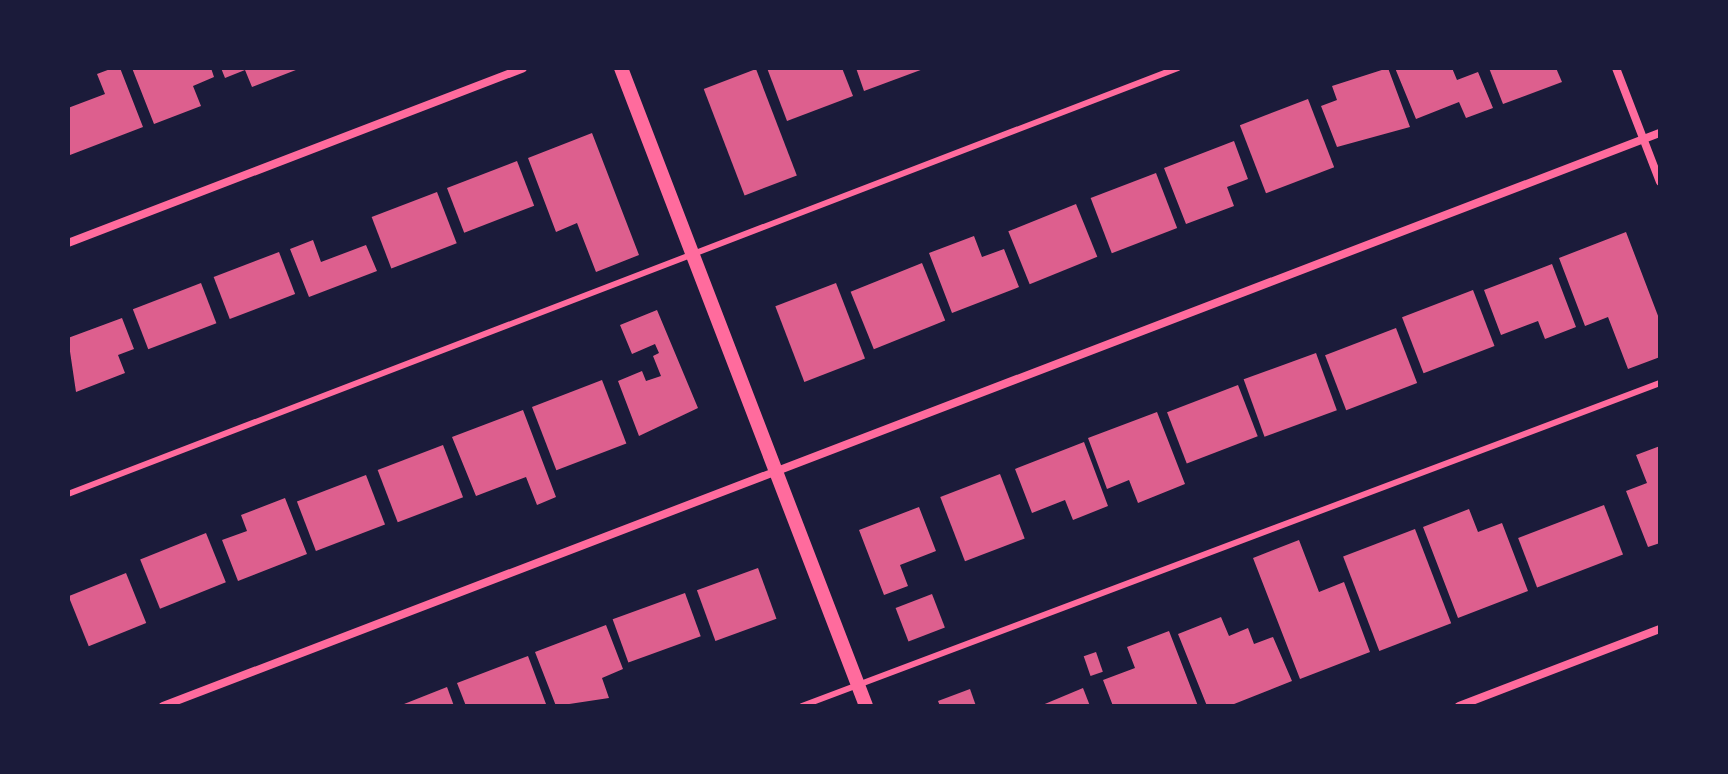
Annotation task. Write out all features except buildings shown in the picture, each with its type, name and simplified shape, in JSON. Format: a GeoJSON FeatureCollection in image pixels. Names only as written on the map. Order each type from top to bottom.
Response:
{"type":"FeatureCollection","features":[{"type":"Feature","properties":{"kind":"street"},"geometry":{"type":"LineString","coordinates":[[68,243],[523,68]]}},
{"type":"Feature","properties":{"kind":"street"},"geometry":{"type":"LineString","coordinates":[[621,68],[866,706]]}},
{"type":"Feature","properties":{"kind":"street"},"geometry":{"type":"LineString","coordinates":[[1616,68],[1660,182]]}},
{"type":"Feature","properties":{"kind":"street"},"geometry":{"type":"LineString","coordinates":[[163,706],[1660,133]]}},
{"type":"Feature","properties":{"kind":"street"},"geometry":{"type":"LineString","coordinates":[[1459,706],[1660,629]]}},
{"type":"Feature","properties":{"kind":"lane"},"geometry":{"type":"LineString","coordinates":[[68,494],[1178,68]]}},
{"type":"Feature","properties":{"kind":"lane"},"geometry":{"type":"LineString","coordinates":[[802,706],[1660,383]]}}]}
